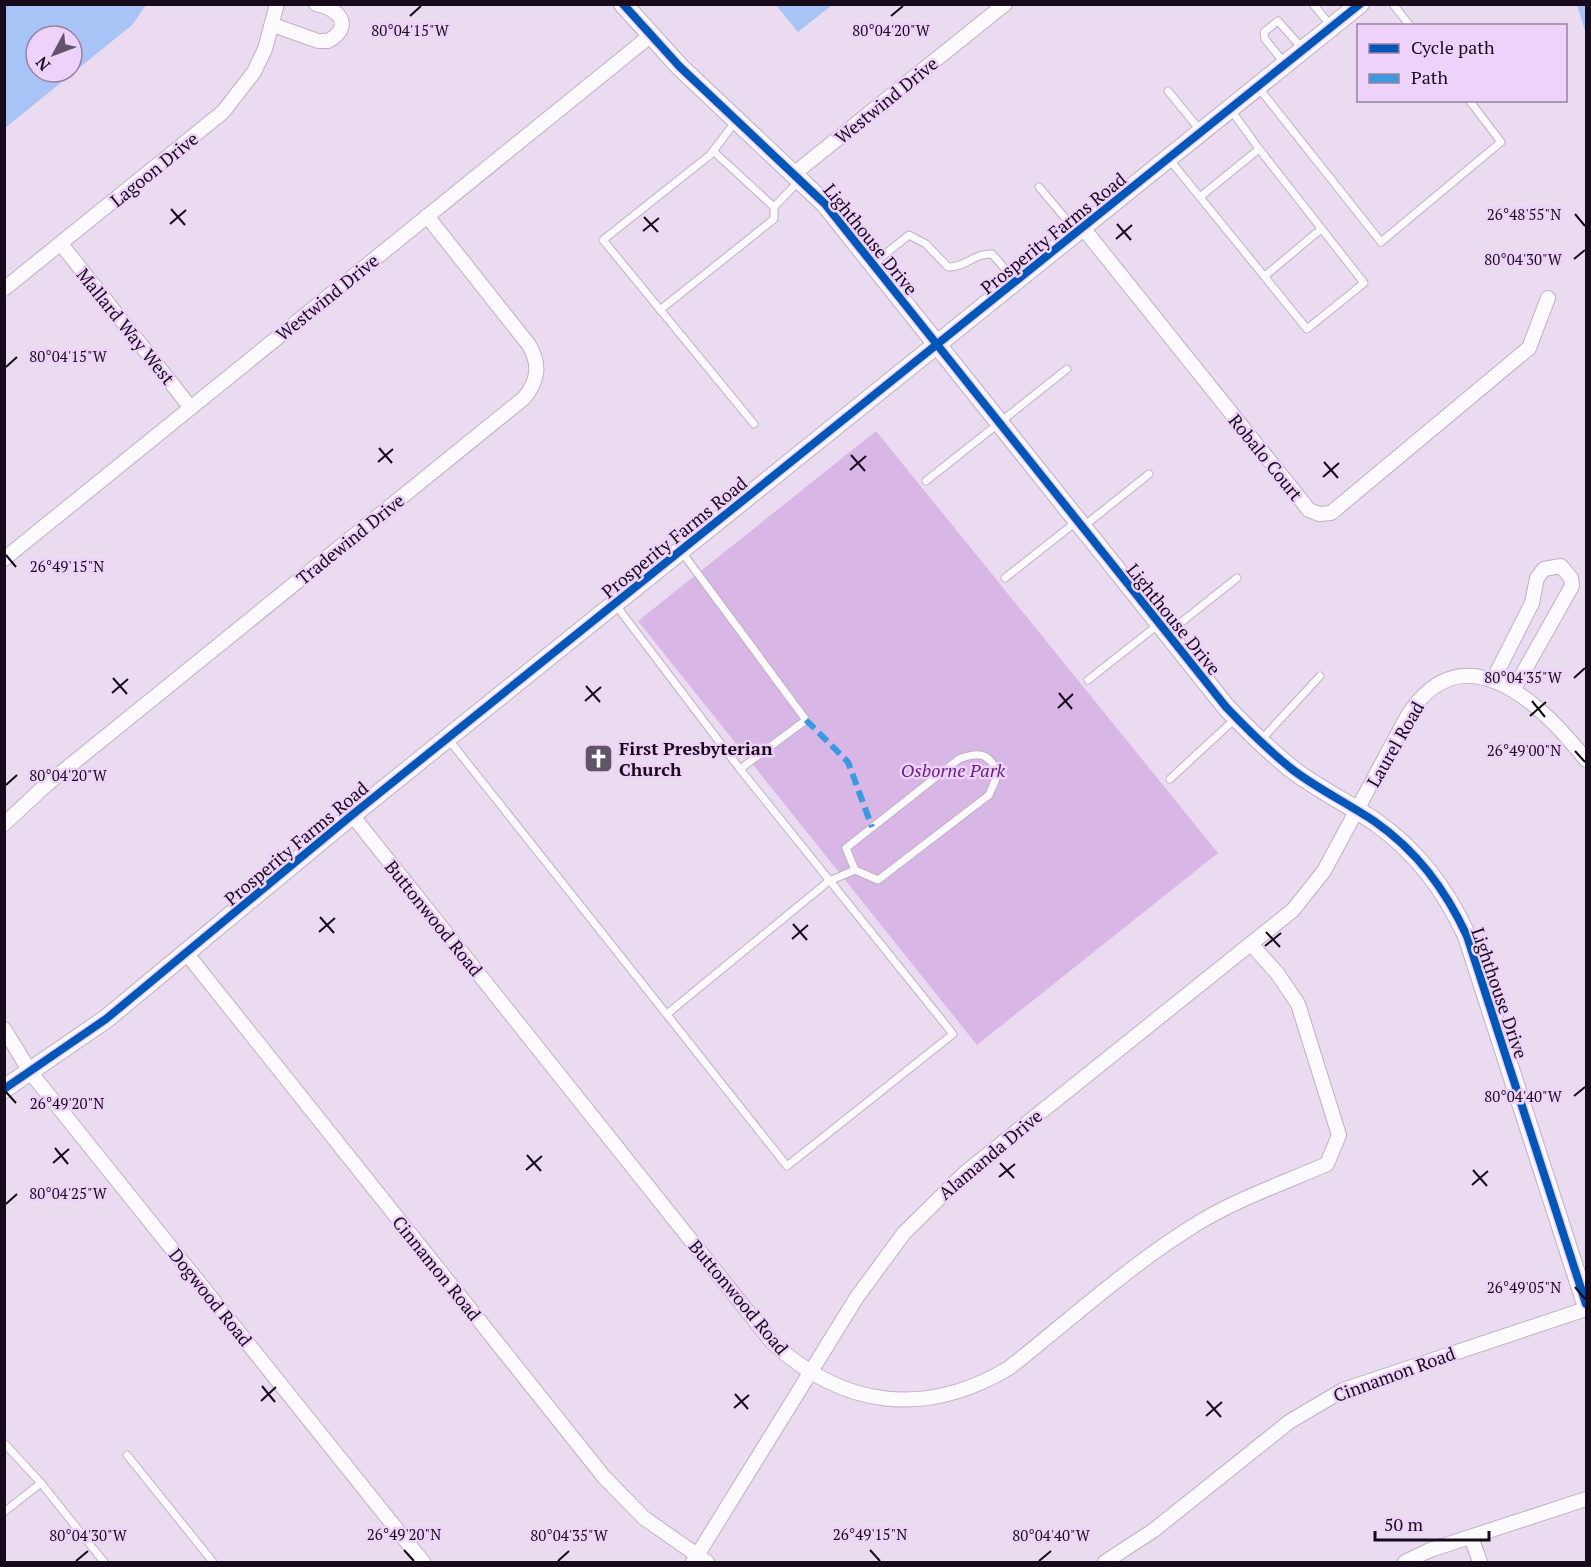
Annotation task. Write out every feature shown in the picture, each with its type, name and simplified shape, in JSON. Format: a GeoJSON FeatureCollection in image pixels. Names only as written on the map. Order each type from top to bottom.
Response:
{"type":"FeatureCollection","features":[{"type":"Feature","properties":{"kind":"street","name":"Lagoon Drive"},"geometry":{"type":"LineString","coordinates":[[4,289],[223,112],[254,72],[273,25],[277,4]]}},
{"type":"Feature","properties":{"kind":"street"},"geometry":{"type":"LineString","coordinates":[[273,25],[318,41],[328,41],[340,29],[341,19],[338,12],[316,4]]}},
{"type":"Feature","properties":{"kind":"street","name":"Lighthouse Drive"},"geometry":{"type":"LineString","coordinates":[[623,4],[650,36],[798,176],[874,263],[998,424],[1236,718],[1293,770],[1398,839],[1414,854],[1442,888],[1467,936],[1587,1307]]}},
{"type":"Feature","properties":{"kind":"street","name":"Prosperity Farms Road"},"geometry":{"type":"LineString","coordinates":[[4,1089],[106,1019],[352,815],[1359,5]]}},
{"type":"Feature","properties":{"kind":"street","name":"Westwind Drive"},"geometry":{"type":"LineString","coordinates":[[798,176],[997,7]]}},
{"type":"Feature","properties":{"kind":"street","name":"Westwind Drive"},"geometry":{"type":"LineString","coordinates":[[4,559],[650,36]]}},
{"type":"Feature","properties":{"kind":"street","name":"Tradewind Drive"},"geometry":{"type":"LineString","coordinates":[[4,824],[46,785],[524,398],[532,388],[537,366],[529,345],[427,216]]}},
{"type":"Feature","properties":{"kind":"street","name":"Robalo Court"},"geometry":{"type":"LineString","coordinates":[[1080,230],[1308,510],[1319,514],[1331,513],[1529,348],[1548,298]]}},
{"type":"Feature","properties":{"kind":"street","name":"Mallard Way West"},"geometry":{"type":"LineString","coordinates":[[61,244],[191,408]]}},
{"type":"Feature","properties":{"kind":"street"},"geometry":{"type":"LineString","coordinates":[[1493,680],[1532,603],[1537,578],[1544,569],[1561,566],[1571,578],[1572,586],[1514,689]]}},
{"type":"Feature","properties":{"kind":"street","name":"Laurel Road"},"geometry":{"type":"LineString","coordinates":[[1357,811],[1408,715],[1423,696],[1454,678],[1478,676],[1514,689],[1539,708],[1587,760]]}},
{"type":"Feature","properties":{"kind":"street","name":"Alamanda Drive"},"geometry":{"type":"LineString","coordinates":[[699,1561],[811,1373],[877,1268],[933,1202],[966,1172],[1293,910],[1324,871],[1357,811]]}},
{"type":"Feature","properties":{"kind":"street","name":"Buttonwood Road"},"geometry":{"type":"LineString","coordinates":[[352,815],[772,1342],[811,1373],[833,1385],[882,1399],[920,1400],[971,1388],[1009,1368],[1162,1248],[1198,1223],[1236,1202],[1327,1164],[1339,1134],[1298,1004],[1277,973],[1251,944]]}},
{"type":"Feature","properties":{"kind":"street","name":"Cinnamon Road"},"geometry":{"type":"LineString","coordinates":[[187,954],[604,1478],[644,1518],[699,1561]]}},
{"type":"Feature","properties":{"kind":"street","name":"Dogwood Road"},"geometry":{"type":"LineString","coordinates":[[4,1029],[31,1072],[423,1563]]}},
{"type":"Feature","properties":{"kind":"street","name":"Cinnamon Road"},"geometry":{"type":"LineString","coordinates":[[1107,1562],[1154,1530],[1289,1422],[1343,1390],[1587,1307]]}},
{"type":"Feature","properties":{"kind":"street"},"geometry":{"type":"LineString","coordinates":[[1406,1563],[1430,1551],[1587,1499]]}},
{"type":"Feature","properties":{"kind":"street"},"geometry":{"type":"LineString","coordinates":[[1471,1537],[1480,1563]]}},
{"type":"Feature","properties":{"kind":"lane"},"geometry":{"type":"LineString","coordinates":[[1313,4],[1332,27]]}},
{"type":"Feature","properties":{"kind":"lane"},"geometry":{"type":"LineString","coordinates":[[1393,4],[1408,24]]}},
{"type":"Feature","properties":{"kind":"lane"},"geometry":{"type":"LineString","coordinates":[[1286,65],[1265,39],[1264,32],[1278,21],[1304,50]]}},
{"type":"Feature","properties":{"kind":"lane"},"geometry":{"type":"LineString","coordinates":[[1258,87],[1381,242],[1501,142],[1471,102]]}},
{"type":"Feature","properties":{"kind":"lane"},"geometry":{"type":"LineString","coordinates":[[1168,92],[1202,132]]}},
{"type":"Feature","properties":{"kind":"lane"},"geometry":{"type":"LineString","coordinates":[[1169,159],[1308,329],[1364,283],[1259,149],[1230,108]]}},
{"type":"Feature","properties":{"kind":"lane"},"geometry":{"type":"LineString","coordinates":[[737,120],[713,151],[603,240],[754,424]]}},
{"type":"Feature","properties":{"kind":"lane"},"geometry":{"type":"LineString","coordinates":[[1200,197],[1259,149]]}},
{"type":"Feature","properties":{"kind":"lane"},"geometry":{"type":"LineString","coordinates":[[713,151],[774,207]]}},
{"type":"Feature","properties":{"kind":"lane"},"geometry":{"type":"LineString","coordinates":[[660,310],[774,219],[774,207],[798,176]]}},
{"type":"Feature","properties":{"kind":"lane"},"geometry":{"type":"LineString","coordinates":[[1039,187],[1080,230]]}},
{"type":"Feature","properties":{"kind":"lane"},"geometry":{"type":"LineString","coordinates":[[1265,276],[1321,229]]}},
{"type":"Feature","properties":{"kind":"lane"},"geometry":{"type":"LineString","coordinates":[[874,263],[909,235],[926,244],[948,267],[956,267],[981,253],[992,254],[1016,282]]}},
{"type":"Feature","properties":{"kind":"lane"},"geometry":{"type":"LineString","coordinates":[[926,481],[1067,369]]}},
{"type":"Feature","properties":{"kind":"lane"},"geometry":{"type":"LineString","coordinates":[[1005,578],[1149,474]]}},
{"type":"Feature","properties":{"kind":"lane"},"geometry":{"type":"LineString","coordinates":[[681,551],[806,720],[740,769]]}},
{"type":"Feature","properties":{"kind":"lane"},"geometry":{"type":"LineString","coordinates":[[1088,680],[1237,578]]}},
{"type":"Feature","properties":{"kind":"lane"},"geometry":{"type":"LineString","coordinates":[[448,738],[787,1166],[953,1034],[740,769],[615,604]]}},
{"type":"Feature","properties":{"kind":"lane"},"geometry":{"type":"LineString","coordinates":[[1260,741],[1320,676]]}},
{"type":"Feature","properties":{"kind":"lane"},"geometry":{"type":"LineString","coordinates":[[1170,779],[1236,718]]}},
{"type":"Feature","properties":{"kind":"lane"},"geometry":{"type":"LineString","coordinates":[[667,1014],[829,881],[855,870],[878,880],[989,795],[998,774],[994,764],[986,756],[973,753],[959,759],[846,848],[855,870]]}},
{"type":"Feature","properties":{"kind":"lane"},"geometry":{"type":"LineString","coordinates":[[4,1443],[41,1483],[104,1563]]}},
{"type":"Feature","properties":{"kind":"lane"},"geometry":{"type":"LineString","coordinates":[[127,1455],[213,1563]]}},
{"type":"Feature","properties":{"kind":"lane"},"geometry":{"type":"LineString","coordinates":[[4,1512],[41,1483]]}},
{"type":"Feature","properties":{"kind":"green space","name":"Osborne Park"},"geometry":{"type":"Polygon","coordinates":[[[876,431],[1218,853],[977,1045],[638,621],[876,431]]]}},
{"type":"Feature","properties":{"kind":"water"},"geometry":{"type":"Polygon","coordinates":[[[5,4],[146,4],[132,25],[84,64],[84,24],[24,24],[24,84],[59,84],[5,128],[5,4]]]}},
{"type":"Feature","properties":{"kind":"water"},"geometry":{"type":"Polygon","coordinates":[[[776,5],[832,5],[798,32],[776,5]]]}},
{"type":"Feature","properties":{"kind":"water"},"geometry":{"type":"Polygon","coordinates":[[[1577,5],[1586,5],[1586,34],[1577,5]]]}},
{"type":"Feature","properties":{"kind":"marked path"},"geometry":{"type":"LineString","coordinates":[[806,720],[848,762],[872,827]]}},
{"type":"Feature","properties":{"kind":"cycle path"},"geometry":{"type":"LineString","coordinates":[[623,4],[680,67],[825,204],[1226,707],[1284,763],[1374,821],[1404,845],[1428,872],[1449,902],[1467,936],[1586,1304]]}},
{"type":"Feature","properties":{"kind":"cycle path"},"geometry":{"type":"LineString","coordinates":[[4,1089],[106,1019],[352,815],[1360,4]]}},
{"type":"Feature","properties":{"kind":"place","name":"First Presbyterian Church"},"geometry":{"type":"Point","coordinates":[598,758]}}]}
